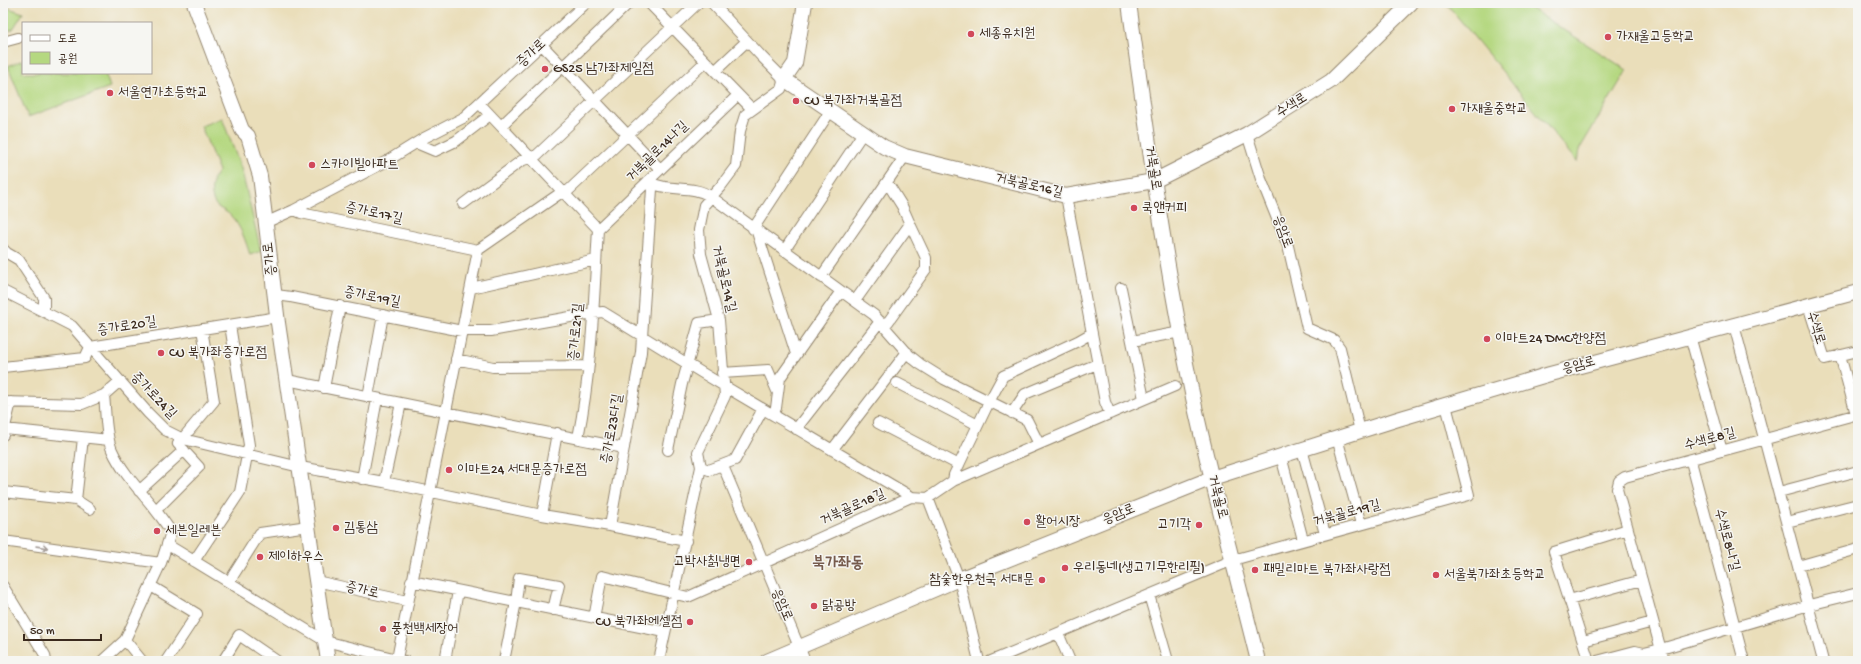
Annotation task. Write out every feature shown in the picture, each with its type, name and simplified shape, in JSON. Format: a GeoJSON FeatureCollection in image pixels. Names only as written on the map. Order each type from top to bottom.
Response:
{"type":"FeatureCollection","features":[{"type":"Feature","properties":{"kind":"main road","name":"증가로"},"geometry":{"type":"LineString","coordinates":[[194,3],[242,130],[248,136],[260,176],[278,317],[328,661]]}},
{"type":"Feature","properties":{"kind":"main road"},"geometry":{"type":"LineString","coordinates":[[784,79],[795,63],[805,3]]}},
{"type":"Feature","properties":{"kind":"main road","name":"거북골로"},"geometry":{"type":"LineString","coordinates":[[1129,3],[1154,181],[1192,392],[1258,661]]}},
{"type":"Feature","properties":{"kind":"main road","name":"수색로"},"geometry":{"type":"LineString","coordinates":[[1154,181],[1247,134],[1331,82],[1411,3]]}},
{"type":"Feature","properties":{"kind":"main road","name":"거북골로16길"},"geometry":{"type":"LineString","coordinates":[[784,79],[884,147],[905,156],[1066,196],[1154,181]]}},
{"type":"Feature","properties":{"kind":"main road","name":"응암로"},"geometry":{"type":"LineString","coordinates":[[767,661],[959,579],[1212,478],[1337,438],[1550,374],[1858,292]]}},
{"type":"Feature","properties":{"kind":"street","name":"증가로"},"geometry":{"type":"LineString","coordinates":[[294,210],[382,164],[416,143],[463,118],[586,3]]}},
{"type":"Feature","properties":{"kind":"street"},"geometry":{"type":"LineString","coordinates":[[500,126],[629,3]]}},
{"type":"Feature","properties":{"kind":"street"},"geometry":{"type":"LineString","coordinates":[[649,3],[752,110]]}},
{"type":"Feature","properties":{"kind":"street"},"geometry":{"type":"LineString","coordinates":[[463,204],[521,161],[537,156],[698,3]]}},
{"type":"Feature","properties":{"kind":"street"},"geometry":{"type":"LineString","coordinates":[[712,3],[784,79]]}},
{"type":"Feature","properties":{"kind":"street"},"geometry":{"type":"LineString","coordinates":[[3,42],[18,38]]}},
{"type":"Feature","properties":{"kind":"street"},"geometry":{"type":"LineString","coordinates":[[715,71],[747,41]]}},
{"type":"Feature","properties":{"kind":"street"},"geometry":{"type":"LineString","coordinates":[[542,45],[660,169]]}},
{"type":"Feature","properties":{"kind":"street"},"geometry":{"type":"LineString","coordinates":[[168,545],[325,641],[380,658],[401,660],[407,601],[478,250],[562,192],[569,190],[705,62]]}},
{"type":"Feature","properties":{"kind":"street","name":"거북골로14길"},"geometry":{"type":"LineString","coordinates":[[659,661],[701,466],[698,452],[725,396],[723,386],[719,320],[700,248],[699,230],[704,205],[736,166],[740,131],[745,116],[781,89],[784,79]]}},
{"type":"Feature","properties":{"kind":"street","name":"거북골로14나길"},"geometry":{"type":"LineString","coordinates":[[598,229],[738,95]]}},
{"type":"Feature","properties":{"kind":"street"},"geometry":{"type":"LineString","coordinates":[[479,103],[598,229]]}},
{"type":"Feature","properties":{"kind":"street"},"geometry":{"type":"LineString","coordinates":[[755,230],[831,110]]}},
{"type":"Feature","properties":{"kind":"street"},"geometry":{"type":"LineString","coordinates":[[416,143],[435,151],[456,141],[490,115]]}},
{"type":"Feature","properties":{"kind":"street"},"geometry":{"type":"LineString","coordinates":[[784,251],[863,133]]}},
{"type":"Feature","properties":{"kind":"street","name":"응암로"},"geometry":{"type":"LineString","coordinates":[[1247,134],[1261,179],[1288,246],[1307,328],[1334,340],[1340,348],[1360,431]]}},
{"type":"Feature","properties":{"kind":"street"},"geometry":{"type":"LineString","coordinates":[[821,277],[905,156]]}},
{"type":"Feature","properties":{"kind":"street"},"geometry":{"type":"LineString","coordinates":[[648,181],[656,186],[703,192],[710,196],[784,251],[874,314],[907,352],[920,364],[939,376],[1027,420],[1040,444]]}},
{"type":"Feature","properties":{"kind":"street","name":"증가로23다길"},"geometry":{"type":"LineString","coordinates":[[610,526],[642,336],[652,189],[648,181]]}},
{"type":"Feature","properties":{"kind":"street"},"geometry":{"type":"LineString","coordinates":[[796,429],[878,324],[888,322],[926,269],[926,258],[902,206],[886,182]]}},
{"type":"Feature","properties":{"kind":"street"},"geometry":{"type":"LineString","coordinates":[[1066,196],[1097,364],[1105,402],[1110,414]]}},
{"type":"Feature","properties":{"kind":"street"},"geometry":{"type":"LineString","coordinates":[[267,222],[294,210]]}},
{"type":"Feature","properties":{"kind":"street","name":"증가로17길"},"geometry":{"type":"LineString","coordinates":[[294,210],[301,213],[478,250]]}},
{"type":"Feature","properties":{"kind":"street"},"geometry":{"type":"LineString","coordinates":[[855,302],[910,224]]}},
{"type":"Feature","properties":{"kind":"street","name":"증가로21길"},"geometry":{"type":"LineString","coordinates":[[578,438],[584,408],[593,313],[598,229]]}},
{"type":"Feature","properties":{"kind":"street"},"geometry":{"type":"LineString","coordinates":[[755,230],[796,354]]}},
{"type":"Feature","properties":{"kind":"street"},"geometry":{"type":"LineString","coordinates":[[3,249],[7,254],[19,260],[44,298],[44,310]]}},
{"type":"Feature","properties":{"kind":"street"},"geometry":{"type":"LineString","coordinates":[[470,288],[596,260]]}},
{"type":"Feature","properties":{"kind":"street"},"geometry":{"type":"LineString","coordinates":[[1121,288],[1144,399]]}},
{"type":"Feature","properties":{"kind":"street","name":"증가로20길"},"geometry":{"type":"LineString","coordinates":[[3,291],[44,310],[72,326],[90,347],[278,317]]}},
{"type":"Feature","properties":{"kind":"street"},"geometry":{"type":"LineString","coordinates":[[773,415],[776,408],[780,378],[841,291]]}},
{"type":"Feature","properties":{"kind":"street","name":"증가로19길"},"geometry":{"type":"LineString","coordinates":[[276,296],[291,297],[340,306],[462,331]]}},
{"type":"Feature","properties":{"kind":"street","name":"수색로"},"geometry":{"type":"LineString","coordinates":[[1808,305],[1825,359],[1858,351]]}},
{"type":"Feature","properties":{"kind":"street"},"geometry":{"type":"LineString","coordinates":[[324,388],[340,306]]}},
{"type":"Feature","properties":{"kind":"street"},"geometry":{"type":"LineString","coordinates":[[462,331],[491,331],[603,312],[723,386],[912,497]]}},
{"type":"Feature","properties":{"kind":"street"},"geometry":{"type":"LineString","coordinates":[[362,479],[383,315]]}},
{"type":"Feature","properties":{"kind":"street"},"geometry":{"type":"LineString","coordinates":[[668,450],[682,384],[689,365],[699,323],[719,320]]}},
{"type":"Feature","properties":{"kind":"street"},"geometry":{"type":"LineString","coordinates":[[194,561],[240,492],[248,456],[249,446],[230,325]]}},
{"type":"Feature","properties":{"kind":"street"},"geometry":{"type":"LineString","coordinates":[[1734,325],[1823,661]]}},
{"type":"Feature","properties":{"kind":"street"},"geometry":{"type":"LineString","coordinates":[[140,491],[183,444],[214,401],[202,329]]}},
{"type":"Feature","properties":{"kind":"street"},"geometry":{"type":"LineString","coordinates":[[1132,341],[1181,332]]}},
{"type":"Feature","properties":{"kind":"street"},"geometry":{"type":"LineString","coordinates":[[954,481],[959,465],[1003,376],[1092,333]]}},
{"type":"Feature","properties":{"kind":"street"},"geometry":{"type":"LineString","coordinates":[[1690,336],[1722,451]]}},
{"type":"Feature","properties":{"kind":"street"},"geometry":{"type":"LineString","coordinates":[[3,367],[85,358],[90,347]]}},
{"type":"Feature","properties":{"kind":"street","name":"증가로24길"},"geometry":{"type":"LineString","coordinates":[[90,347],[165,430],[183,444],[384,482],[542,515],[610,526],[686,541]]}},
{"type":"Feature","properties":{"kind":"street"},"geometry":{"type":"LineString","coordinates":[[832,450],[907,352]]}},
{"type":"Feature","properties":{"kind":"street","name":"수색로"},"geometry":{"type":"LineString","coordinates":[[1840,355],[1857,414]]}},
{"type":"Feature","properties":{"kind":"street"},"geometry":{"type":"LineString","coordinates":[[456,359],[493,367],[588,366]]}},
{"type":"Feature","properties":{"kind":"street"},"geometry":{"type":"LineString","coordinates":[[1012,413],[1025,394],[1097,364]]}},
{"type":"Feature","properties":{"kind":"street"},"geometry":{"type":"LineString","coordinates":[[722,373],[768,370],[778,392]]}},
{"type":"Feature","properties":{"kind":"street"},"geometry":{"type":"LineString","coordinates":[[287,380],[372,398],[557,433],[624,448]]}},
{"type":"Feature","properties":{"kind":"street"},"geometry":{"type":"LineString","coordinates":[[109,440],[4,432],[7,402],[82,404],[104,395],[120,381]]}},
{"type":"Feature","properties":{"kind":"street"},"geometry":{"type":"LineString","coordinates":[[897,383],[978,425]]}},
{"type":"Feature","properties":{"kind":"street"},"geometry":{"type":"LineString","coordinates":[[979,661],[959,579],[928,498],[954,481],[1175,386]]}},
{"type":"Feature","properties":{"kind":"street"},"geometry":{"type":"LineString","coordinates":[[102,661],[125,640],[161,563],[171,532],[156,510],[140,491],[112,450],[109,440],[104,395]]}},
{"type":"Feature","properties":{"kind":"street"},"geometry":{"type":"LineString","coordinates":[[384,482],[401,403]]}},
{"type":"Feature","properties":{"kind":"street","name":"거북골로19길"},"geometry":{"type":"LineString","coordinates":[[990,661],[1232,560],[1469,495],[1446,405]]}},
{"type":"Feature","properties":{"kind":"street"},"geometry":{"type":"LineString","coordinates":[[701,466],[710,470],[735,460],[763,409]]}},
{"type":"Feature","properties":{"kind":"street","name":"수색로8길"},"geometry":{"type":"LineString","coordinates":[[1664,661],[1617,489],[1619,481],[1625,477],[1857,414]]}},
{"type":"Feature","properties":{"kind":"street"},"geometry":{"type":"LineString","coordinates":[[878,423],[959,465]]}},
{"type":"Feature","properties":{"kind":"street"},"geometry":{"type":"LineString","coordinates":[[542,515],[557,433]]}},
{"type":"Feature","properties":{"kind":"street"},"geometry":{"type":"LineString","coordinates":[[76,500],[82,438]]}},
{"type":"Feature","properties":{"kind":"street"},"geometry":{"type":"LineString","coordinates":[[1337,438],[1361,524]]}},
{"type":"Feature","properties":{"kind":"street"},"geometry":{"type":"LineString","coordinates":[[156,510],[199,467],[183,444]]}},
{"type":"Feature","properties":{"kind":"street"},"geometry":{"type":"LineString","coordinates":[[1302,449],[1325,534]]}},
{"type":"Feature","properties":{"kind":"street"},"geometry":{"type":"LineString","coordinates":[[1281,456],[1304,540]]}},
{"type":"Feature","properties":{"kind":"street","name":"수색로8나길"},"geometry":{"type":"LineString","coordinates":[[1693,459],[1692,465],[1744,661]]}},
{"type":"Feature","properties":{"kind":"street"},"geometry":{"type":"LineString","coordinates":[[723,466],[764,563]]}},
{"type":"Feature","properties":{"kind":"street"},"geometry":{"type":"LineString","coordinates":[[1779,492],[1858,471]]}},
{"type":"Feature","properties":{"kind":"street"},"geometry":{"type":"LineString","coordinates":[[3,492],[76,500],[90,509]]}},
{"type":"Feature","properties":{"kind":"street","name":"거북골로18길"},"geometry":{"type":"LineString","coordinates":[[594,618],[602,576],[688,597],[912,497],[928,498]]}},
{"type":"Feature","properties":{"kind":"street"},"geometry":{"type":"LineString","coordinates":[[1787,522],[1858,504]]}},
{"type":"Feature","properties":{"kind":"street"},"geometry":{"type":"LineString","coordinates":[[229,582],[260,533],[308,526]]}},
{"type":"Feature","properties":{"kind":"street"},"geometry":{"type":"LineString","coordinates":[[1589,661],[1554,552],[1628,528]]}},
{"type":"Feature","properties":{"kind":"street"},"geometry":{"type":"LineString","coordinates":[[3,541],[161,563]]}},
{"type":"Feature","properties":{"kind":"street"},"geometry":{"type":"LineString","coordinates":[[1798,566],[1858,550]]}},
{"type":"Feature","properties":{"kind":"street","name":"응암로"},"geometry":{"type":"LineString","coordinates":[[764,563],[805,661]]}},
{"type":"Feature","properties":{"kind":"street"},"geometry":{"type":"LineString","coordinates":[[504,661],[516,602],[519,578],[559,585],[553,610]]}},
{"type":"Feature","properties":{"kind":"street","name":"증가로"},"geometry":{"type":"LineString","coordinates":[[316,580],[407,601]]}},
{"type":"Feature","properties":{"kind":"street"},"geometry":{"type":"LineString","coordinates":[[1569,600],[1642,580]]}},
{"type":"Feature","properties":{"kind":"street"},"geometry":{"type":"LineString","coordinates":[[411,582],[665,632]]}},
{"type":"Feature","properties":{"kind":"street"},"geometry":{"type":"LineString","coordinates":[[3,586],[45,655],[46,661]]}},
{"type":"Feature","properties":{"kind":"street"},"geometry":{"type":"LineString","coordinates":[[151,586],[197,614],[166,661]]}},
{"type":"Feature","properties":{"kind":"street"},"geometry":{"type":"LineString","coordinates":[[445,661],[458,591]]}},
{"type":"Feature","properties":{"kind":"street"},"geometry":{"type":"LineString","coordinates":[[1597,661],[1635,651],[1644,653],[1661,649],[1809,605],[1858,593]]}},
{"type":"Feature","properties":{"kind":"street"},"geometry":{"type":"LineString","coordinates":[[1149,595],[1168,661]]}},
{"type":"Feature","properties":{"kind":"street"},"geometry":{"type":"LineString","coordinates":[[1583,641],[1653,622]]}},
{"type":"Feature","properties":{"kind":"street"},"geometry":{"type":"LineString","coordinates":[[1058,633],[1070,661]]}},
{"type":"Feature","properties":{"kind":"street"},"geometry":{"type":"LineString","coordinates":[[223,661],[239,635],[277,661]]}},
{"type":"Feature","properties":{"kind":"street"},"geometry":{"type":"LineString","coordinates":[[125,640],[142,661]]}},
{"type":"Feature","properties":{"kind":"green space"},"geometry":{"type":"Polygon","coordinates":[[[1446,3],[1522,3],[1627,70],[1579,150],[1577,162],[1446,3]]]}},
{"type":"Feature","properties":{"kind":"green space"},"geometry":{"type":"Polygon","coordinates":[[[3,6],[23,13],[13,29],[3,32],[3,6]]]}},
{"type":"Feature","properties":{"kind":"green space"},"geometry":{"type":"Polygon","coordinates":[[[22,60],[22,74],[105,74],[110,87],[28,117],[8,66],[22,60]]]}},
{"type":"Feature","properties":{"kind":"green space"},"geometry":{"type":"Polygon","coordinates":[[[222,118],[241,168],[261,251],[250,255],[238,224],[227,212],[218,207],[213,199],[212,189],[214,178],[219,171],[201,126],[222,118]]]}},
{"type":"Feature","properties":{"kind":"place","name":"세종유치원"},"geometry":{"type":"Point","coordinates":[971,34]}},
{"type":"Feature","properties":{"kind":"place","name":"가재울고등학교"},"geometry":{"type":"Point","coordinates":[1608,37]}},
{"type":"Feature","properties":{"kind":"place","name":"GS25 남가좌제일점"},"geometry":{"type":"Point","coordinates":[545,69]}},
{"type":"Feature","properties":{"kind":"place","name":"서울연가초등학교"},"geometry":{"type":"Point","coordinates":[110,93]}},
{"type":"Feature","properties":{"kind":"place","name":"CU 북가좌거북골점"},"geometry":{"type":"Point","coordinates":[796,101]}},
{"type":"Feature","properties":{"kind":"place","name":"가재울중학교"},"geometry":{"type":"Point","coordinates":[1452,109]}},
{"type":"Feature","properties":{"kind":"place","name":"스카이빌아파트"},"geometry":{"type":"Point","coordinates":[312,165]}},
{"type":"Feature","properties":{"kind":"place","name":"쿡앤커피"},"geometry":{"type":"Point","coordinates":[1134,208]}},
{"type":"Feature","properties":{"kind":"place","name":"이마트24 DMC한양점"},"geometry":{"type":"Point","coordinates":[1487,339]}},
{"type":"Feature","properties":{"kind":"place","name":"CU 북가좌증가로점"},"geometry":{"type":"Point","coordinates":[161,353]}},
{"type":"Feature","properties":{"kind":"place","name":"이마트24 서대문증가로점"},"geometry":{"type":"Point","coordinates":[449,470]}},
{"type":"Feature","properties":{"kind":"place","name":"활어시장"},"geometry":{"type":"Point","coordinates":[1027,522]}},
{"type":"Feature","properties":{"kind":"place","name":"고기각"},"geometry":{"type":"Point","coordinates":[1199,525]}},
{"type":"Feature","properties":{"kind":"place","name":"김통삼"},"geometry":{"type":"Point","coordinates":[336,528]}},
{"type":"Feature","properties":{"kind":"place","name":"세븐일레븐"},"geometry":{"type":"Point","coordinates":[157,531]}},
{"type":"Feature","properties":{"kind":"place","name":"제이하우스"},"geometry":{"type":"Point","coordinates":[260,557]}},
{"type":"Feature","properties":{"kind":"place","name":"고박사칡냉면"},"geometry":{"type":"Point","coordinates":[749,562]}},
{"type":"Feature","properties":{"kind":"place","name":"우리동네(생고기무한리필)"},"geometry":{"type":"Point","coordinates":[1065,568]}},
{"type":"Feature","properties":{"kind":"place","name":"패밀리마트 북가좌사랑점"},"geometry":{"type":"Point","coordinates":[1255,570]}},
{"type":"Feature","properties":{"kind":"place","name":"서울북가좌초등학교"},"geometry":{"type":"Point","coordinates":[1436,575]}},
{"type":"Feature","properties":{"kind":"place","name":"참숯한우천국 서대문"},"geometry":{"type":"Point","coordinates":[1042,580]}},
{"type":"Feature","properties":{"kind":"place","name":"닭공방"},"geometry":{"type":"Point","coordinates":[814,606]}},
{"type":"Feature","properties":{"kind":"place","name":"CU 북가좌에셀점"},"geometry":{"type":"Point","coordinates":[690,622]}},
{"type":"Feature","properties":{"kind":"place","name":"풍천백세장어"},"geometry":{"type":"Point","coordinates":[383,629]}},
{"type":"Feature","properties":{"kind":"district","name":"북가좌동"},"geometry":{"type":"Point","coordinates":[838,564]}}]}
